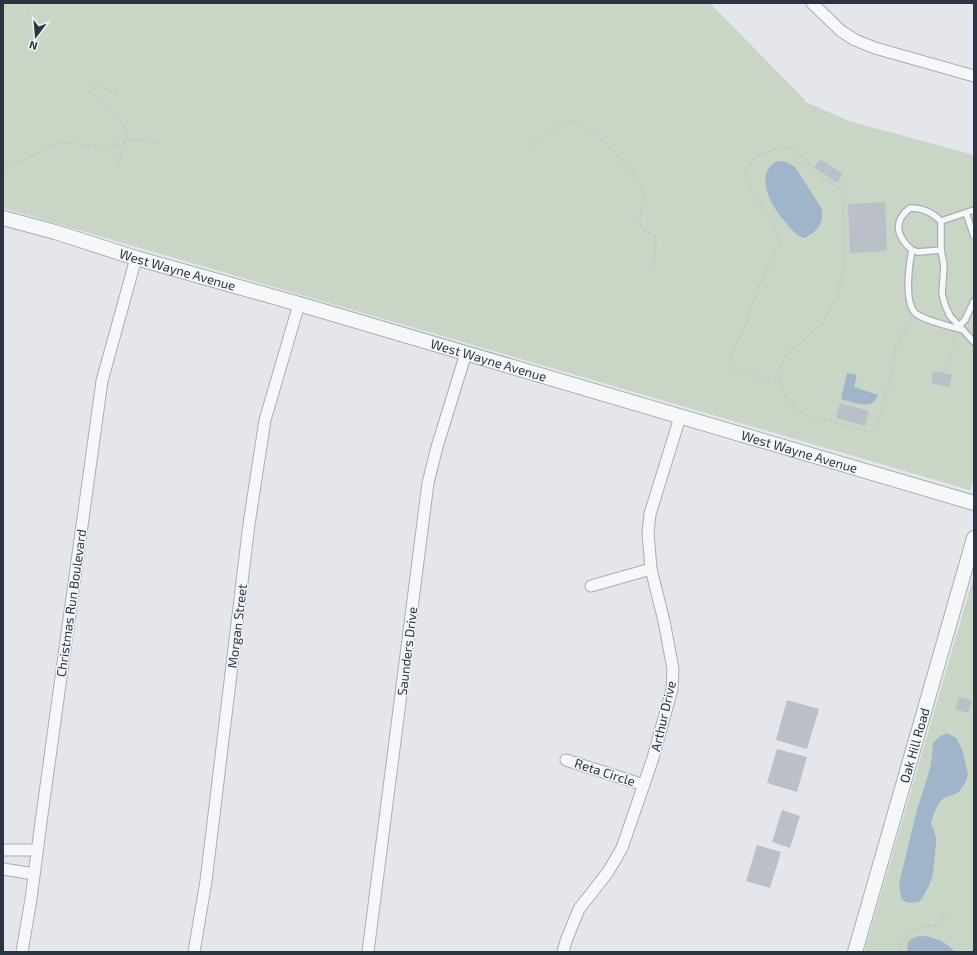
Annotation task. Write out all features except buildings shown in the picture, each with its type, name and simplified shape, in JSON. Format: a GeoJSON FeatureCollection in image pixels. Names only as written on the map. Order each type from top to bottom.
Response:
{"type":"FeatureCollection","features":[{"type":"Feature","properties":{"kind":"street"},"geometry":{"type":"LineString","coordinates":[[812,3],[841,31],[854,40],[875,48],[974,76]]}},
{"type":"Feature","properties":{"kind":"street","name":"West Wayne Avenue"},"geometry":{"type":"LineString","coordinates":[[3,218],[55,232],[136,258],[299,304],[974,503]]}},
{"type":"Feature","properties":{"kind":"street","name":"Christmas Run Boulevard"},"geometry":{"type":"LineString","coordinates":[[22,952],[32,898],[37,850],[102,381],[136,258]]}},
{"type":"Feature","properties":{"kind":"street","name":"Morgan Street"},"geometry":{"type":"LineString","coordinates":[[194,952],[206,881],[249,524],[265,420],[299,304]]}},
{"type":"Feature","properties":{"kind":"street","name":"Saunders Drive"},"geometry":{"type":"LineString","coordinates":[[368,952],[428,483],[437,447],[466,354]]}},
{"type":"Feature","properties":{"kind":"street","name":"Arthur Drive"},"geometry":{"type":"LineString","coordinates":[[563,952],[579,909],[608,872],[622,848],[644,785],[672,689],[673,669],[664,622],[651,569],[648,533],[650,514],[680,417]]}},
{"type":"Feature","properties":{"kind":"street","name":"Oak Hill Road"},"geometry":{"type":"LineString","coordinates":[[855,952],[974,538]]}},
{"type":"Feature","properties":{"kind":"street"},"geometry":{"type":"LineString","coordinates":[[592,586],[651,569]]}},
{"type":"Feature","properties":{"kind":"street","name":"Reta Circle"},"geometry":{"type":"LineString","coordinates":[[566,760],[644,785]]}},
{"type":"Feature","properties":{"kind":"street"},"geometry":{"type":"LineString","coordinates":[[3,850],[37,850]]}},
{"type":"Feature","properties":{"kind":"street"},"geometry":{"type":"LineString","coordinates":[[3,869],[34,874]]}},
{"type":"Feature","properties":{"kind":"lane"},"geometry":{"type":"LineString","coordinates":[[941,250],[918,252],[912,250],[902,241],[898,227],[905,212],[910,208],[924,209],[941,221],[941,250],[944,265],[942,294],[950,316],[974,342]]}},
{"type":"Feature","properties":{"kind":"lane"},"geometry":{"type":"LineString","coordinates":[[941,221],[974,210]]}},
{"type":"Feature","properties":{"kind":"lane"},"geometry":{"type":"LineString","coordinates":[[966,213],[971,220],[974,236]]}},
{"type":"Feature","properties":{"kind":"lane"},"geometry":{"type":"LineString","coordinates":[[912,250],[909,268],[909,297],[912,309],[917,315],[961,328]]}},
{"type":"Feature","properties":{"kind":"lane"},"geometry":{"type":"LineString","coordinates":[[961,328],[974,301]]}},
{"type":"Feature","properties":{"kind":"path"},"geometry":{"type":"LineString","coordinates":[[117,94],[101,88],[90,88],[91,92],[106,105],[125,126],[127,136],[124,142],[118,170]]}},
{"type":"Feature","properties":{"kind":"path"},"geometry":{"type":"LineString","coordinates":[[528,147],[561,126],[574,121],[581,124],[611,148],[637,177],[642,188],[644,198],[639,221],[641,227],[647,233],[656,237],[654,267]]}},
{"type":"Feature","properties":{"kind":"path"},"geometry":{"type":"LineString","coordinates":[[3,168],[20,162],[54,144],[71,143],[104,147],[136,140],[163,144]]}},
{"type":"Feature","properties":{"kind":"path"},"geometry":{"type":"LineString","coordinates":[[782,384],[735,370],[731,365],[730,356],[746,325],[760,283],[780,241],[775,228],[747,181],[745,172],[757,155],[783,147],[792,148],[823,178],[842,190],[843,197],[844,268],[840,288],[827,316],[814,331],[784,357],[781,367],[782,384],[787,400],[804,414],[866,431],[872,431],[877,424],[892,374],[896,346],[912,319]]}},
{"type":"Feature","properties":{"kind":"path"},"geometry":{"type":"LineString","coordinates":[[944,372],[956,336]]}},
{"type":"Feature","properties":{"kind":"path"},"geometry":{"type":"LineString","coordinates":[[897,952],[908,935],[914,930],[936,926],[942,922],[947,911]]}},
{"type":"Feature","properties":{"kind":"green space"},"geometry":{"type":"Polygon","coordinates":[[[3,3],[710,3],[805,100],[804,101],[849,121],[974,155],[974,478],[970,490],[3,208],[3,3]]]}},
{"type":"Feature","properties":{"kind":"green space"},"geometry":{"type":"Polygon","coordinates":[[[974,575],[974,952],[864,952],[974,575]]]}},
{"type":"Feature","properties":{"kind":"water"},"geometry":{"type":"Polygon","coordinates":[[[777,161],[786,162],[795,167],[822,209],[821,223],[814,232],[805,238],[794,232],[781,217],[767,192],[765,183],[766,175],[770,167],[777,161]]]}},
{"type":"Feature","properties":{"kind":"water"},"geometry":{"type":"Polygon","coordinates":[[[847,373],[857,375],[854,387],[878,395],[875,400],[867,405],[856,404],[841,399],[847,373]]]}},
{"type":"Feature","properties":{"kind":"water"},"geometry":{"type":"Polygon","coordinates":[[[947,733],[956,738],[962,749],[968,774],[965,783],[958,793],[944,798],[939,803],[934,813],[931,823],[936,837],[933,874],[930,884],[921,900],[918,902],[909,903],[904,901],[901,897],[899,884],[917,810],[931,765],[933,743],[940,736],[947,733]]]}},
{"type":"Feature","properties":{"kind":"water"},"geometry":{"type":"Polygon","coordinates":[[[920,936],[939,940],[948,945],[955,952],[907,952],[908,942],[915,937],[920,936]]]}}]}
